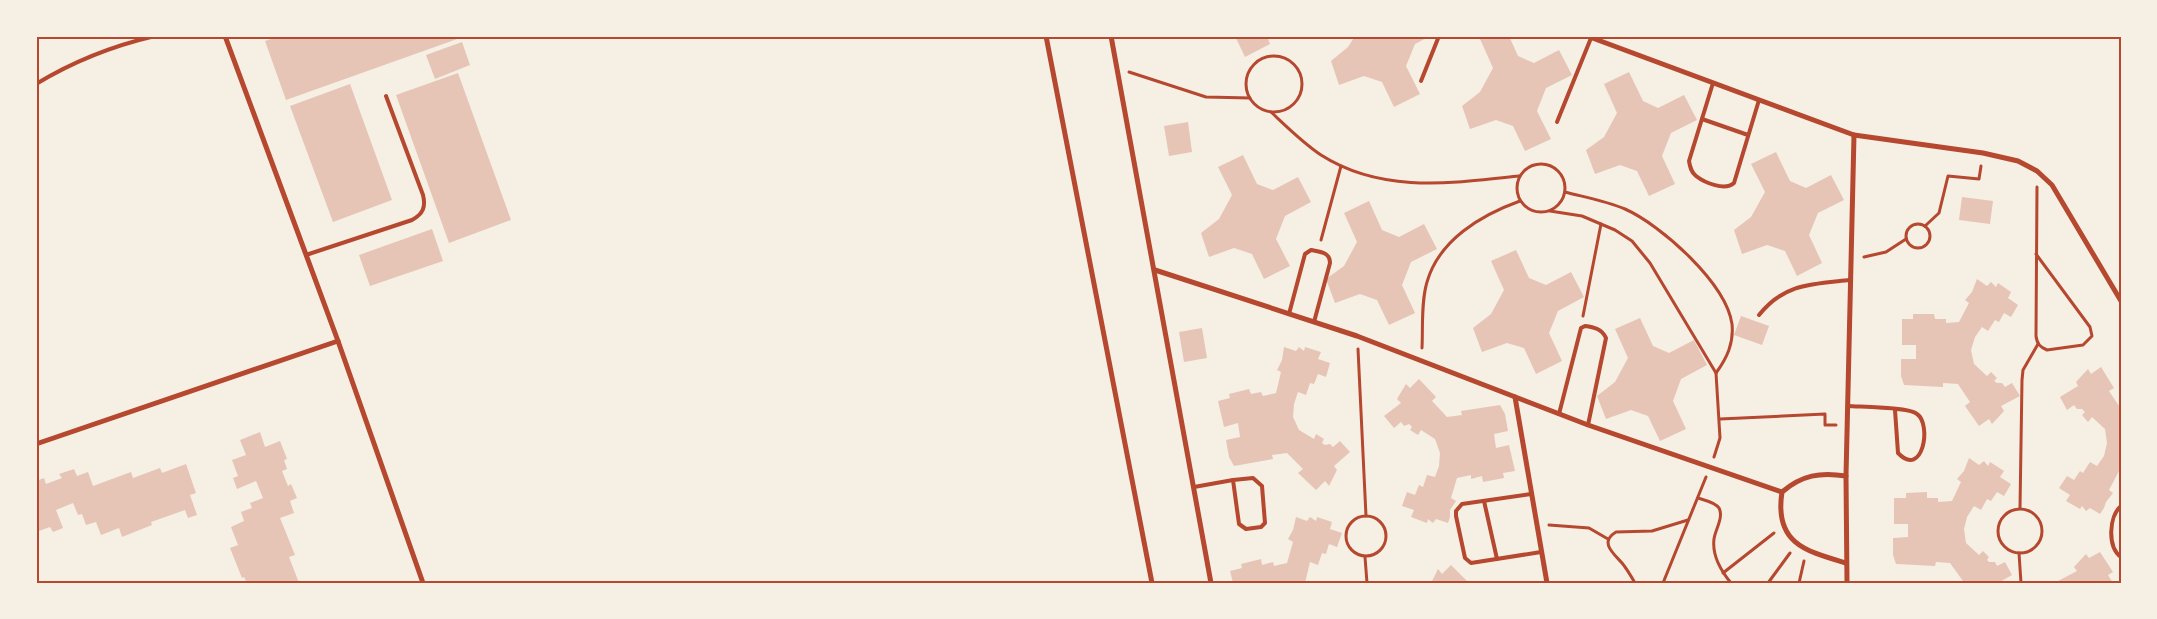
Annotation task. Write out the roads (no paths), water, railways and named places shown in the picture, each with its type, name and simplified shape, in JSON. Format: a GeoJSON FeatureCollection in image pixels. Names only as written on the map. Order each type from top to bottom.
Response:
{"type":"FeatureCollection","features":[{"type":"Feature","properties":{"kind":"street"},"geometry":{"type":"LineString","coordinates":[[225,36],[338,341],[423,583]]}},
{"type":"Feature","properties":{"kind":"street"},"geometry":{"type":"LineString","coordinates":[[1046,36],[1152,583]]}},
{"type":"Feature","properties":{"kind":"street"},"geometry":{"type":"LineString","coordinates":[[1111,36],[1211,583]]}},
{"type":"Feature","properties":{"kind":"street"},"geometry":{"type":"LineString","coordinates":[[1589,37],[1854,135],[1983,153],[2018,161],[2037,171],[2052,185],[2121,301]]}},
{"type":"Feature","properties":{"kind":"street"},"geometry":{"type":"LineString","coordinates":[[1847,583],[1846,476],[1854,135]]}},
{"type":"Feature","properties":{"kind":"street"},"geometry":{"type":"LineString","coordinates":[[1155,270],[1358,336],[1588,425],[1782,492]]}},
{"type":"Feature","properties":{"kind":"street"},"geometry":{"type":"LineString","coordinates":[[36,444],[338,341]]}},
{"type":"Feature","properties":{"kind":"street"},"geometry":{"type":"LineString","coordinates":[[1515,397],[1547,583]]}},
{"type":"Feature","properties":{"kind":"street"},"geometry":{"type":"LineString","coordinates":[[1846,476],[1828,473],[1815,474],[1792,484],[1782,492],[1780,509],[1783,526],[1796,544],[1807,550],[1846,562]]}},
{"type":"Feature","properties":{"kind":"lane"},"geometry":{"type":"LineString","coordinates":[[36,84],[85,58],[155,36]]}},
{"type":"Feature","properties":{"kind":"lane"},"geometry":{"type":"LineString","coordinates":[[1421,81],[1439,36]]}},
{"type":"Feature","properties":{"kind":"lane"},"geometry":{"type":"LineString","coordinates":[[1557,122],[1589,37]]}},
{"type":"Feature","properties":{"kind":"lane"},"geometry":{"type":"LineString","coordinates":[[1713,83],[1689,161],[1690,169],[1694,176],[1722,187],[1731,186],[1734,183],[1759,100]]}},
{"type":"Feature","properties":{"kind":"lane"},"geometry":{"type":"LineString","coordinates":[[306,255],[412,220],[419,216],[423,210],[425,202],[423,195],[386,96]]}},
{"type":"Feature","properties":{"kind":"lane"},"geometry":{"type":"LineString","coordinates":[[1702,119],[1748,135]]}},
{"type":"Feature","properties":{"kind":"lane"},"geometry":{"type":"LineString","coordinates":[[1289,314],[1305,254],[1311,250],[1317,251],[1329,256],[1330,263],[1314,322]]}},
{"type":"Feature","properties":{"kind":"lane"},"geometry":{"type":"LineString","coordinates":[[1759,315],[1773,300],[1792,289],[1850,280]]}},
{"type":"Feature","properties":{"kind":"lane"},"geometry":{"type":"LineString","coordinates":[[1559,414],[1581,328],[1585,326],[1598,329],[1602,331],[1606,338],[1588,425]]}},
{"type":"Feature","properties":{"kind":"lane"},"geometry":{"type":"LineString","coordinates":[[1848,406],[1895,410],[1917,413],[1923,423],[1922,448],[1920,456],[1915,459],[1907,460],[1898,453],[1895,410]]}},
{"type":"Feature","properties":{"kind":"lane"},"geometry":{"type":"LineString","coordinates":[[1194,487],[1233,480],[1253,478],[1262,486],[1264,526],[1246,529],[1239,524],[1233,480]]}},
{"type":"Feature","properties":{"kind":"lane"},"geometry":{"type":"LineString","coordinates":[[1531,494],[1462,504],[1456,511],[1465,558],[1471,562],[1541,552]]}},
{"type":"Feature","properties":{"kind":"lane"},"geometry":{"type":"LineString","coordinates":[[1484,501],[1497,559]]}},
{"type":"Feature","properties":{"kind":"lane"},"geometry":{"type":"LineString","coordinates":[[2121,506],[2114,513],[2112,520],[2114,548],[2121,557]]}}]}
